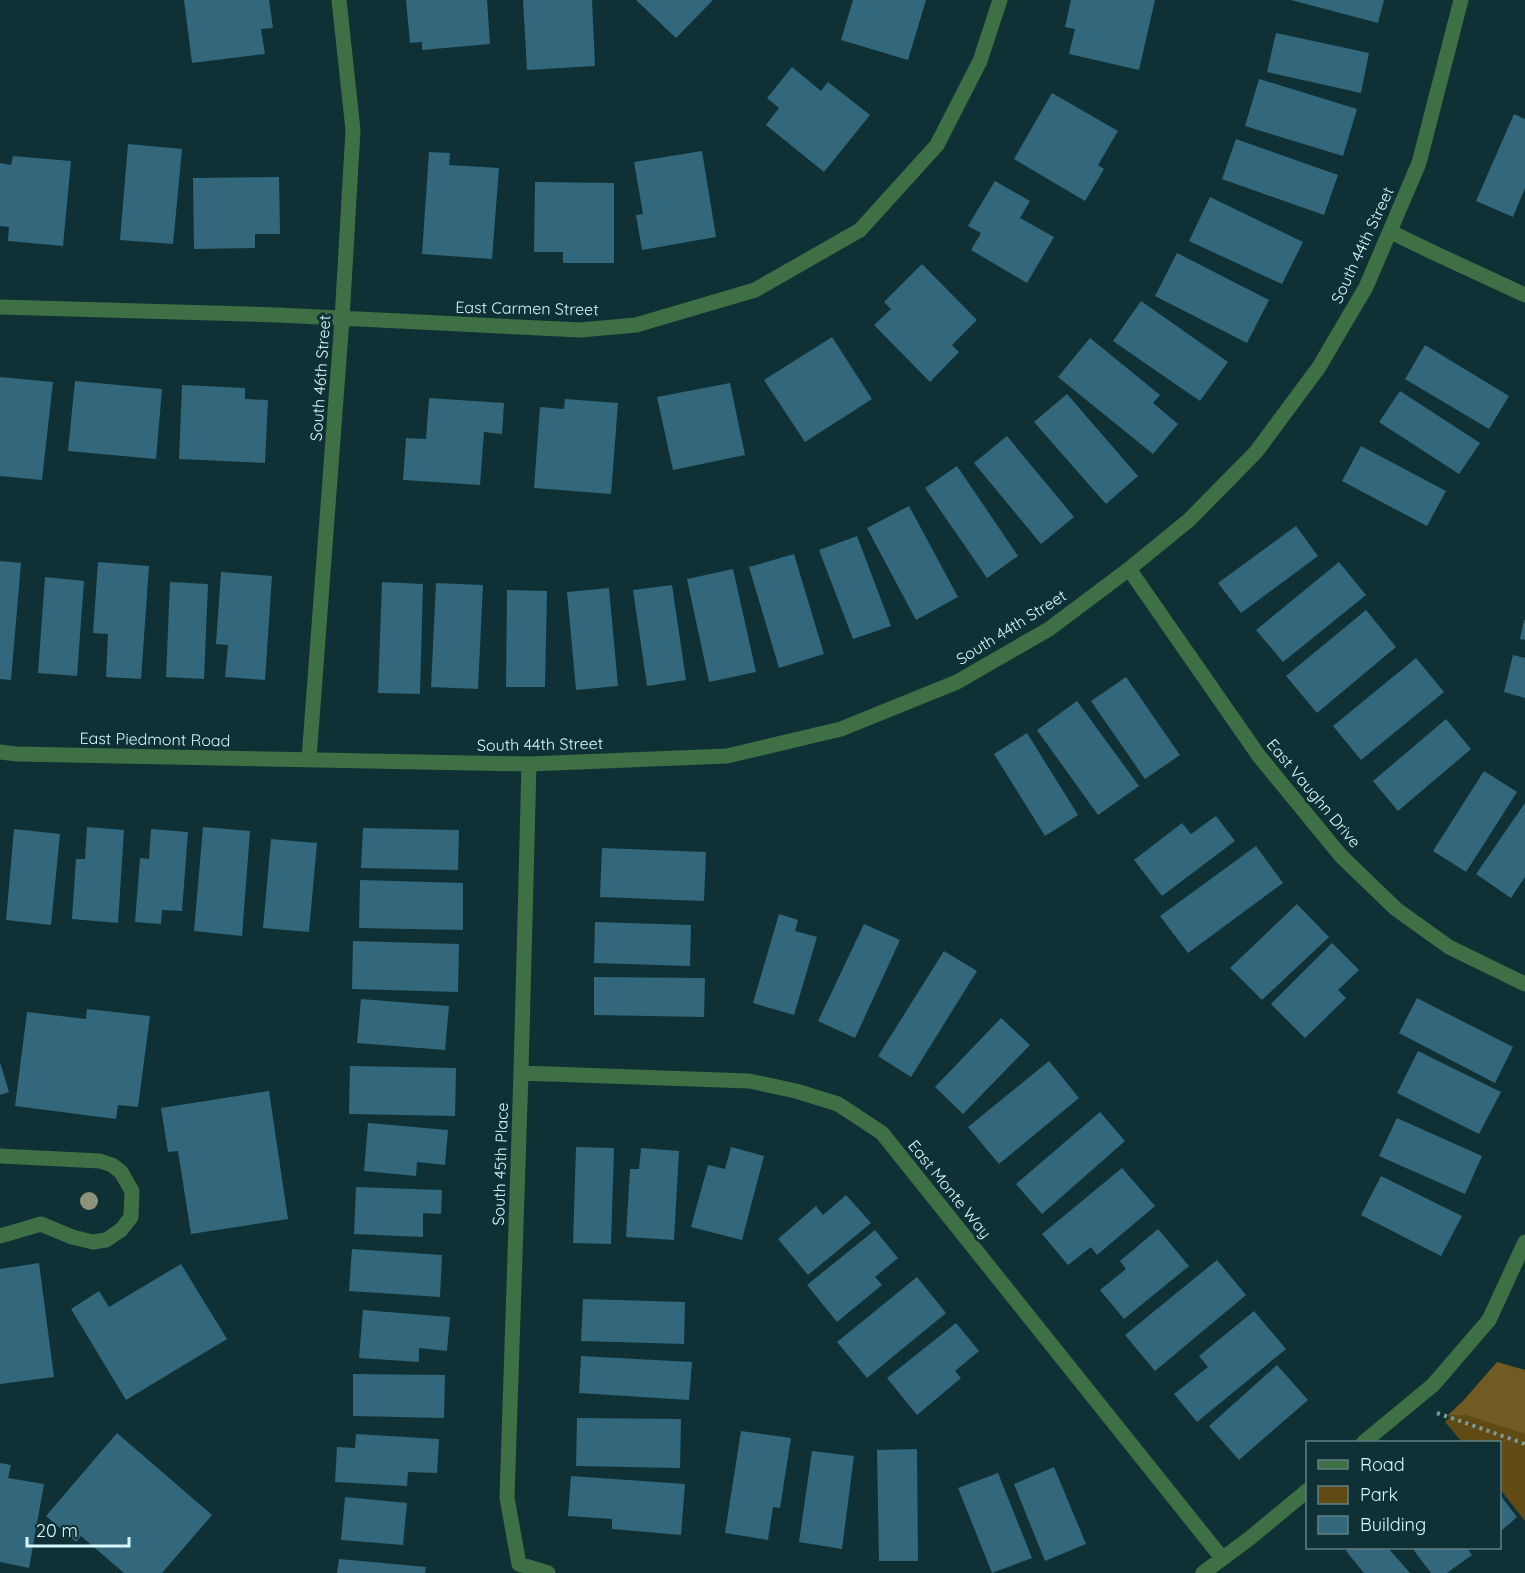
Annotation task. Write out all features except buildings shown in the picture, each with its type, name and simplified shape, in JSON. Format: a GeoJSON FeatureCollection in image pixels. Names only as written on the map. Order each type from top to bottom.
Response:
{"type":"FeatureCollection","features":[{"type":"Feature","properties":{"kind":"street","name":"South 46th Street"},"geometry":{"type":"LineString","coordinates":[[309,759],[342,319],[353,130],[339,0]]}},
{"type":"Feature","properties":{"kind":"street","name":"East Carmen Street"},"geometry":{"type":"LineString","coordinates":[[0,308],[267,315],[580,330],[636,325],[755,290],[860,230],[937,145],[980,61],[1000,0]]}},
{"type":"Feature","properties":{"kind":"street","name":"South 44th Street"},"geometry":{"type":"LineString","coordinates":[[309,759],[529,764],[727,756],[841,729],[957,682],[1049,629],[1129,569],[1189,520],[1256,452],[1319,367],[1366,287],[1419,163],[1461,0]]}},
{"type":"Feature","properties":{"kind":"street"},"geometry":{"type":"LineString","coordinates":[[1390,232],[1525,295]]}},
{"type":"Feature","properties":{"kind":"street","name":"East Vaughn Drive"},"geometry":{"type":"LineString","coordinates":[[1129,569],[1259,756],[1341,855],[1396,909],[1449,947],[1525,984]]}},
{"type":"Feature","properties":{"kind":"street","name":"East Piedmont Road"},"geometry":{"type":"LineString","coordinates":[[0,752],[29,755],[309,759]]}},
{"type":"Feature","properties":{"kind":"street","name":"South 45th Place"},"geometry":{"type":"LineString","coordinates":[[529,764],[507,1498],[519,1564],[548,1573]]}},
{"type":"Feature","properties":{"kind":"street","name":"East Monte Way"},"geometry":{"type":"LineString","coordinates":[[521,1073],[749,1081],[796,1091],[838,1104],[882,1133],[1222,1558]]}},
{"type":"Feature","properties":{"kind":"street"},"geometry":{"type":"LineString","coordinates":[[0,1156],[100,1161],[121,1172],[132,1191],[130,1217],[121,1230],[106,1240],[93,1242],[72,1237],[41,1224],[0,1236]]}},
{"type":"Feature","properties":{"kind":"street"},"geometry":{"type":"LineString","coordinates":[[1366,1441],[1433,1384],[1490,1320],[1525,1242]]}},
{"type":"Feature","properties":{"kind":"street"},"geometry":{"type":"LineString","coordinates":[[1203,1573],[1306,1492]]}},
{"type":"Feature","properties":{"kind":"path"},"geometry":{"type":"LineString","coordinates":[[1465,1423],[1525,1444]]}},
{"type":"Feature","properties":{"kind":"green space"},"geometry":{"type":"Polygon","coordinates":[[[1525,1370],[1525,1521],[1501,1490],[1501,1441],[1461,1441],[1445,1422],[1449,1418],[1448,1415],[1452,1415],[1525,1370]]]}},
{"type":"Feature","properties":{"kind":"shaded area"},"geometry":{"type":"Polygon","coordinates":[[[1497,1362],[1525,1370],[1525,1434],[1466,1415],[1448,1415],[1497,1362]]]}}]}
